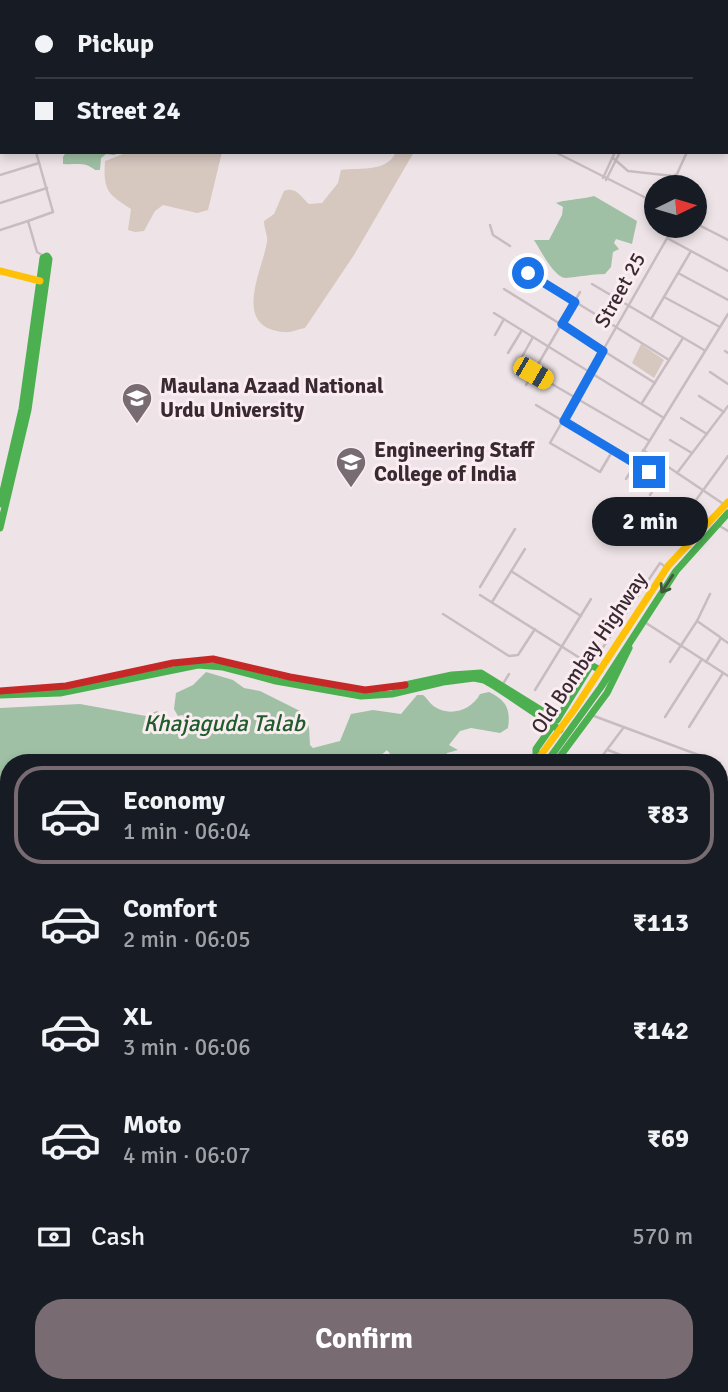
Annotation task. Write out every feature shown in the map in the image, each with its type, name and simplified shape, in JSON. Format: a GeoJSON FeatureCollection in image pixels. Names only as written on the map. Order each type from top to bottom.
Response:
{"type":"FeatureCollection","features":[{"type":"Feature","properties":{"kind":"street"},"geometry":{"type":"LineString","coordinates":[[0,230],[53,212],[37,154]]}},
{"type":"Feature","properties":{"kind":"street"},"geometry":{"type":"LineString","coordinates":[[559,154],[644,198]]}},
{"type":"Feature","properties":{"kind":"street"},"geometry":{"type":"LineString","coordinates":[[604,179],[617,154]]}},
{"type":"Feature","properties":{"kind":"street"},"geometry":{"type":"LineString","coordinates":[[614,159],[628,171],[673,176],[677,174],[686,154]]}},
{"type":"Feature","properties":{"kind":"street"},"geometry":{"type":"LineString","coordinates":[[0,174],[39,163]]}},
{"type":"Feature","properties":{"kind":"street"},"geometry":{"type":"LineString","coordinates":[[0,203],[47,188]]}},
{"type":"Feature","properties":{"kind":"street"},"geometry":{"type":"LineString","coordinates":[[0,504],[22,410],[46,257],[37,251],[28,221]]}},
{"type":"Feature","properties":{"kind":"street"},"geometry":{"type":"LineString","coordinates":[[491,225],[494,235],[510,246]]}},
{"type":"Feature","properties":{"kind":"street"},"geometry":{"type":"LineString","coordinates":[[707,229],[728,240]]}},
{"type":"Feature","properties":{"kind":"street"},"geometry":{"type":"LineString","coordinates":[[667,238],[728,271]]}},
{"type":"Feature","properties":{"kind":"street","name":"Street 25"},"geometry":{"type":"LineString","coordinates":[[612,450],[600,472],[551,443],[667,238]]}},
{"type":"Feature","properties":{"kind":"street"},"geometry":{"type":"LineString","coordinates":[[651,319],[691,251]]}},
{"type":"Feature","properties":{"kind":"street"},"geometry":{"type":"LineString","coordinates":[[516,265],[669,360]]}},
{"type":"Feature","properties":{"kind":"street"},"geometry":{"type":"LineString","coordinates":[[0,271],[42,281]]}},
{"type":"Feature","properties":{"kind":"street"},"geometry":{"type":"LineString","coordinates":[[678,273],[728,300]]}},
{"type":"Feature","properties":{"kind":"street"},"geometry":{"type":"LineString","coordinates":[[0,528],[28,410],[42,281]]}},
{"type":"Feature","properties":{"kind":"street"},"geometry":{"type":"LineString","coordinates":[[592,284],[705,351]]}},
{"type":"Feature","properties":{"kind":"street"},"geometry":{"type":"LineString","coordinates":[[504,289],[655,383]]}},
{"type":"Feature","properties":{"kind":"street"},"geometry":{"type":"LineString","coordinates":[[526,384],[580,292]]}},
{"type":"Feature","properties":{"kind":"street"},"geometry":{"type":"LineString","coordinates":[[664,297],[720,327]]}},
{"type":"Feature","properties":{"kind":"street"},"geometry":{"type":"LineString","coordinates":[[494,313],[664,418]]}},
{"type":"Feature","properties":{"kind":"street"},"geometry":{"type":"LineString","coordinates":[[626,479],[728,314]]}},
{"type":"Feature","properties":{"kind":"street"},"geometry":{"type":"LineString","coordinates":[[495,335],[504,319]]}},
{"type":"Feature","properties":{"kind":"street"},"geometry":{"type":"LineString","coordinates":[[508,354],[522,330]]}},
{"type":"Feature","properties":{"kind":"street"},"geometry":{"type":"LineString","coordinates":[[518,364],[533,337]]}},
{"type":"Feature","properties":{"kind":"street"},"geometry":{"type":"LineString","coordinates":[[641,404],[683,338]]}},
{"type":"Feature","properties":{"kind":"street"},"geometry":{"type":"LineString","coordinates":[[710,372],[728,383]]}},
{"type":"Feature","properties":{"kind":"street"},"geometry":{"type":"LineString","coordinates":[[533,373],[649,441]]}},
{"type":"Feature","properties":{"kind":"street"},"geometry":{"type":"LineString","coordinates":[[699,396],[724,412]]}},
{"type":"Feature","properties":{"kind":"street"},"geometry":{"type":"LineString","coordinates":[[536,405],[649,472]]}},
{"type":"Feature","properties":{"kind":"street"},"geometry":{"type":"LineString","coordinates":[[677,473],[728,406]]}},
{"type":"Feature","properties":{"kind":"street"},"geometry":{"type":"LineString","coordinates":[[681,418],[706,435]]}},
{"type":"Feature","properties":{"kind":"street"},"geometry":{"type":"LineString","coordinates":[[670,440],[692,453]]}},
{"type":"Feature","properties":{"kind":"street"},"geometry":{"type":"LineString","coordinates":[[643,450],[727,503]]}},
{"type":"Feature","properties":{"kind":"street"},"geometry":{"type":"LineString","coordinates":[[681,522],[728,456]]}},
{"type":"Feature","properties":{"kind":"street"},"geometry":{"type":"LineString","coordinates":[[650,495],[668,467]]}},
{"type":"Feature","properties":{"kind":"street","name":"Old Bombay Highway"},"geometry":{"type":"LineString","coordinates":[[541,754],[556,728],[628,630],[667,568],[727,503]]}},
{"type":"Feature","properties":{"kind":"street"},"geometry":{"type":"LineString","coordinates":[[553,754],[574,727],[676,571],[728,513]]}},
{"type":"Feature","properties":{"kind":"street"},"geometry":{"type":"LineString","coordinates":[[695,537],[689,530],[699,519]]}},
{"type":"Feature","properties":{"kind":"street"},"geometry":{"type":"LineString","coordinates":[[718,524],[728,531]]}},
{"type":"Feature","properties":{"kind":"street"},"geometry":{"type":"LineString","coordinates":[[480,587],[515,529]]}},
{"type":"Feature","properties":{"kind":"street"},"geometry":{"type":"LineString","coordinates":[[492,602],[525,549]]}},
{"type":"Feature","properties":{"kind":"street"},"geometry":{"type":"LineString","coordinates":[[0,693],[66,686],[173,663],[213,659],[290,677],[365,690],[386,689],[452,675],[481,673],[503,684],[557,720],[660,563],[667,568]]}},
{"type":"Feature","properties":{"kind":"street"},"geometry":{"type":"LineString","coordinates":[[511,571],[581,616]]}},
{"type":"Feature","properties":{"kind":"street"},"geometry":{"type":"LineString","coordinates":[[670,662],[697,621],[710,594]]}},
{"type":"Feature","properties":{"kind":"street"},"geometry":{"type":"LineString","coordinates":[[480,595],[600,670]]}},
{"type":"Feature","properties":{"kind":"street"},"geometry":{"type":"LineString","coordinates":[[535,690],[591,599]]}},
{"type":"Feature","properties":{"kind":"street"},"geometry":{"type":"LineString","coordinates":[[443,614],[509,656],[518,655],[535,629]]}},
{"type":"Feature","properties":{"kind":"street"},"geometry":{"type":"LineString","coordinates":[[643,621],[728,676]]}},
{"type":"Feature","properties":{"kind":"street"},"geometry":{"type":"LineString","coordinates":[[697,621],[728,643]]}},
{"type":"Feature","properties":{"kind":"street"},"geometry":{"type":"LineString","coordinates":[[618,625],[628,630]]}},
{"type":"Feature","properties":{"kind":"street"},"geometry":{"type":"LineString","coordinates":[[562,754],[622,665],[632,638]]}},
{"type":"Feature","properties":{"kind":"street"},"geometry":{"type":"LineString","coordinates":[[706,662],[721,638]]}},
{"type":"Feature","properties":{"kind":"street"},"geometry":{"type":"LineString","coordinates":[[665,717],[702,659]]}},
{"type":"Feature","properties":{"kind":"street"},"geometry":{"type":"LineString","coordinates":[[0,693],[60,692],[198,665],[223,667],[276,681],[361,696],[392,694],[474,678],[496,687],[556,728]]}},
{"type":"Feature","properties":{"kind":"street"},"geometry":{"type":"LineString","coordinates":[[689,727],[723,673]]}},
{"type":"Feature","properties":{"kind":"street"},"geometry":{"type":"LineString","coordinates":[[503,684],[509,674]]}},
{"type":"Feature","properties":{"kind":"street"},"geometry":{"type":"LineString","coordinates":[[590,715],[696,754]]}},
{"type":"Feature","properties":{"kind":"street"},"geometry":{"type":"LineString","coordinates":[[604,754],[624,727]]}},
{"type":"Feature","properties":{"kind":"street"},"geometry":{"type":"LineString","coordinates":[[607,750],[617,754]]}},
{"type":"Feature","properties":{"kind":"shaded area"},"geometry":{"type":"Polygon","coordinates":[[[123,154],[222,154],[208,210],[197,213],[163,205],[155,211],[144,231],[135,232],[128,230],[131,209],[112,195],[106,185],[105,161],[123,154]]]}},
{"type":"Feature","properties":{"kind":"shaded area"},"geometry":{"type":"Polygon","coordinates":[[[395,154],[413,154],[354,255],[305,328],[287,332],[268,328],[258,320],[254,309],[254,296],[267,242],[264,221],[274,214],[284,191],[296,191],[309,204],[322,203],[338,183],[341,170],[372,168],[392,159],[395,154]]]}},
{"type":"Feature","properties":{"kind":"shaded area"},"geometry":{"type":"Polygon","coordinates":[[[641,344],[664,360],[654,378],[632,363],[641,344]]]}},
{"type":"Feature","properties":{"kind":"water"},"geometry":{"type":"Polygon","coordinates":[[[65,154],[106,154],[101,158],[100,170],[84,164],[63,164],[65,154]]]}},
{"type":"Feature","properties":{"kind":"water"},"geometry":{"type":"Polygon","coordinates":[[[594,196],[637,221],[632,244],[616,239],[614,243],[619,249],[613,252],[611,267],[605,274],[561,277],[534,240],[549,240],[562,215],[563,207],[556,203],[594,196]]]}},
{"type":"Feature","properties":{"kind":"water","name":"Khajaguda Talab"},"geometry":{"type":"Polygon","coordinates":[[[206,672],[233,680],[244,688],[260,691],[300,711],[309,727],[310,745],[313,748],[340,741],[351,714],[373,710],[401,714],[417,695],[423,695],[441,710],[454,712],[472,704],[480,694],[489,692],[500,698],[506,706],[509,715],[508,728],[500,733],[471,728],[460,731],[449,745],[458,750],[447,754],[390,754],[387,750],[382,754],[0,754],[0,708],[80,704],[146,716],[157,711],[168,720],[167,727],[171,729],[172,725],[183,725],[183,715],[178,716],[174,709],[176,693],[193,685],[206,672]]]}},
{"type":"Feature","properties":{"kind":"traffic: fast"},"geometry":{"type":"LineString","coordinates":[[0,504],[22,409],[43,258],[47,256],[49,259],[28,410],[0,528]]}},
{"type":"Feature","properties":{"kind":"traffic: fast"},"geometry":{"type":"LineString","coordinates":[[553,754],[601,687],[676,571],[728,513]]}},
{"type":"Feature","properties":{"kind":"traffic: fast"},"geometry":{"type":"LineString","coordinates":[[562,754],[607,693],[629,648]]}},
{"type":"Feature","properties":{"kind":"traffic: fast"},"geometry":{"type":"LineString","coordinates":[[0,695],[60,693],[198,665],[223,667],[276,681],[361,696],[392,694],[474,678],[496,687],[560,730]]}},
{"type":"Feature","properties":{"kind":"traffic: fast"},"geometry":{"type":"LineString","coordinates":[[405,685],[452,675],[481,673],[557,720],[591,665],[600,670]]}},
{"type":"Feature","properties":{"kind":"traffic: fast"},"geometry":{"type":"LineString","coordinates":[[536,754],[536,749],[553,725]]}},
{"type":"Feature","properties":{"kind":"traffic: slow"},"geometry":{"type":"LineString","coordinates":[[0,271],[40,281]]}},
{"type":"Feature","properties":{"kind":"traffic: slow"},"geometry":{"type":"LineString","coordinates":[[542,754],[574,710],[668,566],[728,502]]}},
{"type":"Feature","properties":{"kind":"traffic: jam"},"geometry":{"type":"LineString","coordinates":[[0,691],[66,686],[173,663],[213,659],[290,677],[365,690],[405,685]]}},
{"type":"Feature","properties":{"kind":"place","name":"Maulana Azaad National Urdu University"},"geometry":{"type":"Point","coordinates":[137,425]}},
{"type":"Feature","properties":{"kind":"place","name":"Engineering Staff College of India"},"geometry":{"type":"Point","coordinates":[351,489]}},
{"type":"Feature","properties":{"kind":"route"},"geometry":{"type":"LineString","coordinates":[[528,273],[575,302],[562,324],[603,351],[564,421],[649,472]]}}]}
